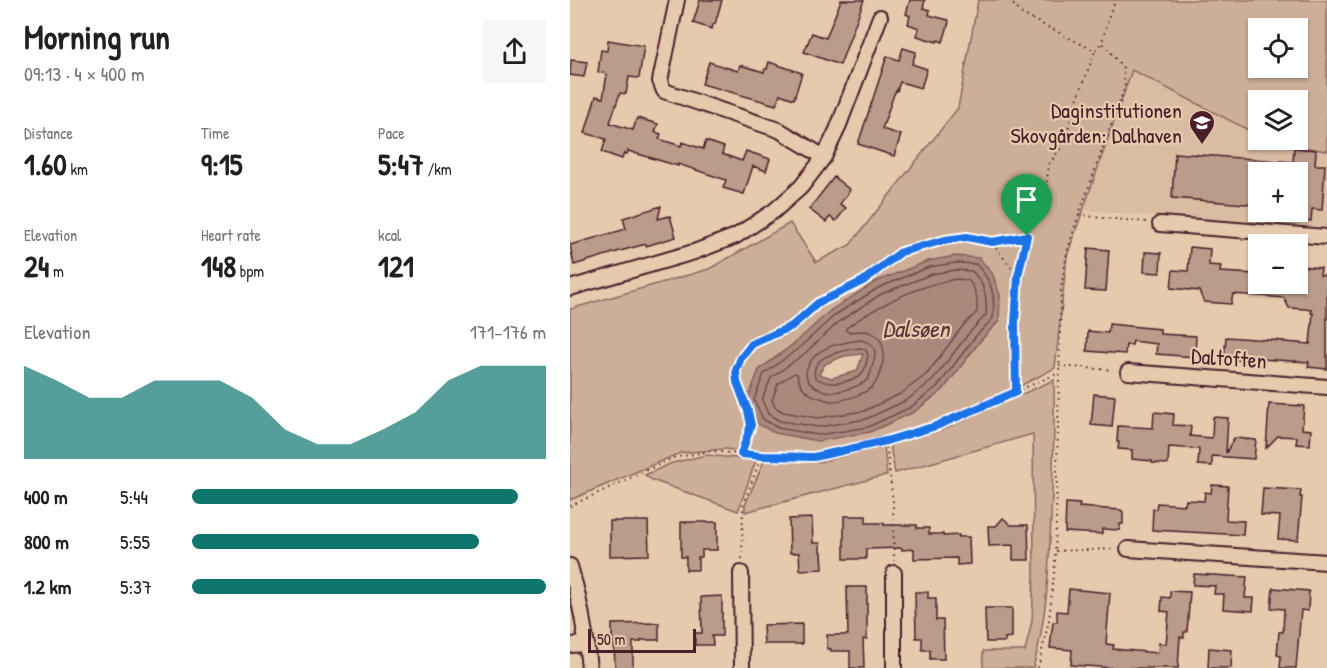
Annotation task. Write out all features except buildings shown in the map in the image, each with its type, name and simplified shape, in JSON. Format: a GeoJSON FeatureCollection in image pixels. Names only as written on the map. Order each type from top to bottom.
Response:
{"type":"FeatureCollection","features":[{"type":"Feature","properties":{"kind":"street"},"geometry":{"type":"LineString","coordinates":[[677,0],[660,81],[664,91],[779,130],[824,157]]}},
{"type":"Feature","properties":{"kind":"street"},"geometry":{"type":"LineString","coordinates":[[570,288],[694,252],[736,236],[774,211],[801,187],[824,157],[837,130],[880,17]]}},
{"type":"Feature","properties":{"kind":"street"},"geometry":{"type":"LineString","coordinates":[[1160,224],[1327,237]]}},
{"type":"Feature","properties":{"kind":"street","name":"Daltoften"},"geometry":{"type":"LineString","coordinates":[[1128,372],[1327,387]]}},
{"type":"Feature","properties":{"kind":"street"},"geometry":{"type":"LineString","coordinates":[[1128,549],[1327,562]]}},
{"type":"Feature","properties":{"kind":"street"},"geometry":{"type":"LineString","coordinates":[[570,567],[587,644],[589,668]]}},
{"type":"Feature","properties":{"kind":"street"},"geometry":{"type":"LineString","coordinates":[[741,573],[742,668]]}},
{"type":"Feature","properties":{"kind":"street"},"geometry":{"type":"LineString","coordinates":[[894,573],[894,668]]}},
{"type":"Feature","properties":{"kind":"street"},"geometry":{"type":"LineString","coordinates":[[570,645],[587,644]]}},
{"type":"Feature","properties":{"kind":"path"},"geometry":{"type":"LineString","coordinates":[[1009,0],[1022,14],[1095,51]]}},
{"type":"Feature","properties":{"kind":"path"},"geometry":{"type":"LineString","coordinates":[[1016,392],[1015,323],[1018,276],[1027,236],[1043,210],[1049,164],[1063,145],[1095,51],[1102,42],[1110,12],[1116,0]]}},
{"type":"Feature","properties":{"kind":"path"},"geometry":{"type":"LineString","coordinates":[[1038,668],[1049,620],[1055,551],[1061,290],[1067,252],[1125,87],[1123,68],[1102,42]]}},
{"type":"Feature","properties":{"kind":"path"},"geometry":{"type":"LineString","coordinates":[[1079,214],[1160,224]]}},
{"type":"Feature","properties":{"kind":"path"},"geometry":{"type":"LineString","coordinates":[[741,454],[751,425],[737,382],[736,370],[741,358],[752,344],[792,326],[818,303],[863,281],[901,252],[945,240],[967,237],[992,242],[1027,236]]}},
{"type":"Feature","properties":{"kind":"path"},"geometry":{"type":"LineString","coordinates":[[992,242],[1018,276]]}},
{"type":"Feature","properties":{"kind":"path"},"geometry":{"type":"LineString","coordinates":[[1059,366],[1128,372]]}},
{"type":"Feature","properties":{"kind":"path"},"geometry":{"type":"LineString","coordinates":[[570,506],[673,458],[711,451],[762,456],[814,457],[886,441],[936,426],[1059,374]]}},
{"type":"Feature","properties":{"kind":"path"},"geometry":{"type":"LineString","coordinates":[[886,441],[893,502],[894,573]]}},
{"type":"Feature","properties":{"kind":"path"},"geometry":{"type":"LineString","coordinates":[[741,573],[743,505],[762,456]]}},
{"type":"Feature","properties":{"kind":"path"},"geometry":{"type":"LineString","coordinates":[[1055,551],[1128,549]]}},
{"type":"Feature","properties":{"kind":"shaded area"},"geometry":{"type":"Polygon","coordinates":[[[978,0],[1327,0],[1327,151],[1308,148],[1308,90],[1248,90],[1248,130],[1132,70],[1067,256],[1055,368],[1020,386],[930,425],[814,454],[762,453],[724,449],[680,453],[570,500],[570,309],[709,269],[790,223],[816,262],[850,245],[958,108],[978,0]],[[999,321],[795,343],[759,370],[914,412],[943,390],[980,341],[999,321]]]}},
{"type":"Feature","properties":{"kind":"shaded area","name":"Daginstitutionen Skovgården: Dalhaven"},"geometry":{"type":"Polygon","coordinates":[[[1135,59],[1248,128],[1248,150],[1308,150],[1308,148],[1327,151],[1327,227],[1150,216],[1083,210],[1135,59]]]}},
{"type":"Feature","properties":{"kind":"shaded area"},"geometry":{"type":"Polygon","coordinates":[[[1054,380],[1054,449],[1049,556],[1038,650],[1033,668],[983,668],[983,651],[1025,651],[1032,621],[1033,434],[895,473],[890,445],[944,429],[1054,380]]]}},
{"type":"Feature","properties":{"kind":"shaded area"},"geometry":{"type":"Polygon","coordinates":[[[884,446],[887,475],[745,512],[745,505],[764,461],[820,462],[884,446]]]}},
{"type":"Feature","properties":{"kind":"shaded area"},"geometry":{"type":"Polygon","coordinates":[[[706,455],[756,460],[738,511],[652,480],[645,475],[672,463],[706,455]]]}},
{"type":"Feature","properties":{"kind":"water","name":"Dalsøen"},"geometry":{"type":"Polygon","coordinates":[[[955,256],[979,258],[992,273],[1000,295],[999,321],[980,341],[943,390],[914,412],[870,432],[818,441],[775,433],[758,424],[747,401],[759,370],[795,343],[831,310],[875,282],[928,261],[955,256]],[[863,354],[844,356],[825,364],[819,374],[832,378],[857,371],[863,354]]]}},
{"type":"Feature","properties":{"kind":"place","name":"Daginstitutionen Skovgården: Dalhaven"},"geometry":{"type":"Point","coordinates":[1202,146]}},
{"type":"Feature","properties":{"kind":"route"},"geometry":{"type":"LineString","coordinates":[[1027,236],[1018,276],[1015,323],[1016,392],[936,426],[886,441],[814,457],[741,454],[751,425],[737,382],[736,370],[741,358],[752,344],[792,326],[818,303],[863,281],[901,252],[945,240],[967,237],[992,242],[1027,236]]}}]}
